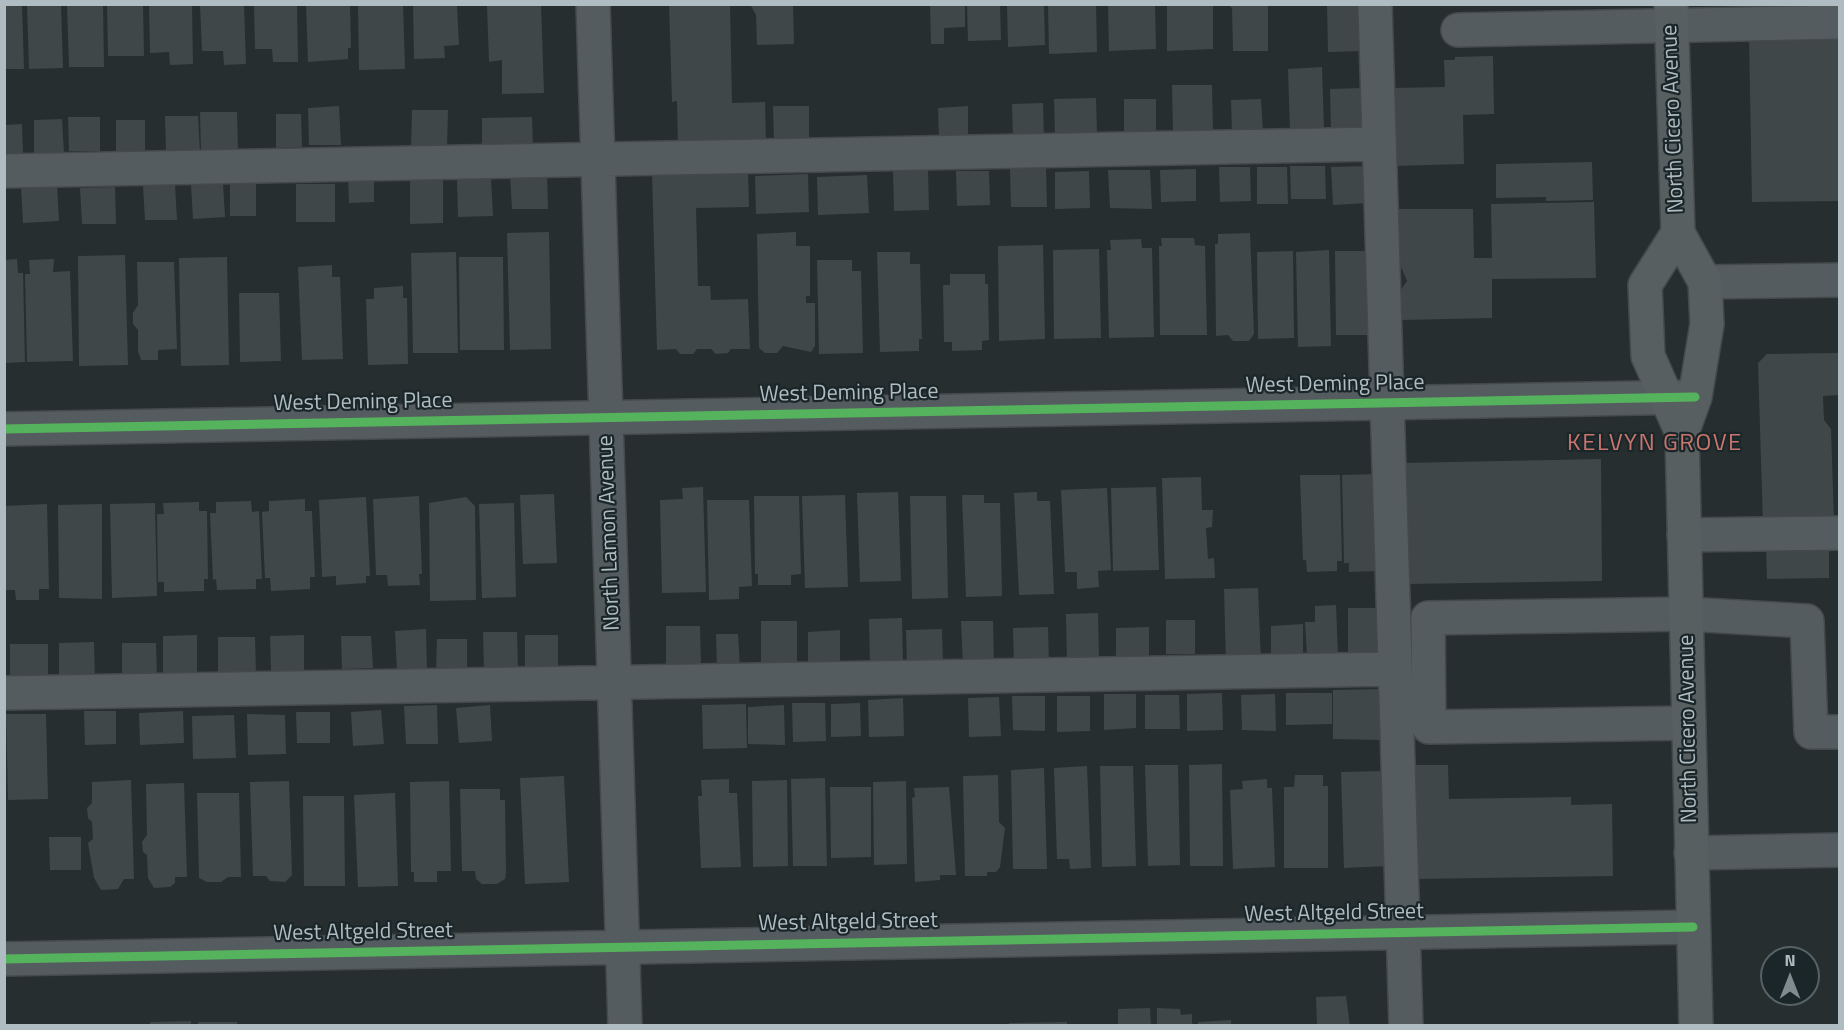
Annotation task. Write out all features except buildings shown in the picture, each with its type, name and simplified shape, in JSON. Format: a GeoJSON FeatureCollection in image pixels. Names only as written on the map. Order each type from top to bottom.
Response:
{"type":"FeatureCollection","features":[{"type":"Feature","properties":{"kind":"main road","name":"North Cicero Avenue"},"geometry":{"type":"LineString","coordinates":[[1672,15],[1678,233],[1705,282],[1707,324],[1681,398],[1695,1026]]}},
{"type":"Feature","properties":{"kind":"main road","name":"North Cicero Avenue"},"geometry":{"type":"LineString","coordinates":[[1678,233],[1645,285],[1648,356],[1681,398]]}},
{"type":"Feature","properties":{"kind":"street","name":"North Lamon Avenue"},"geometry":{"type":"LineString","coordinates":[[593,4],[625,1026]]}},
{"type":"Feature","properties":{"kind":"street"},"geometry":{"type":"LineString","coordinates":[[1375,4],[1406,1026]]}},
{"type":"Feature","properties":{"kind":"street"},"geometry":{"type":"LineString","coordinates":[[1458,30],[1672,15],[1839,22]]}},
{"type":"Feature","properties":{"kind":"street"},"geometry":{"type":"LineString","coordinates":[[4,171],[1379,144]]}},
{"type":"Feature","properties":{"kind":"street"},"geometry":{"type":"LineString","coordinates":[[1705,282],[1839,280]]}},
{"type":"Feature","properties":{"kind":"street","name":"West Deming Place"},"geometry":{"type":"LineString","coordinates":[[4,429],[1681,398]]}},
{"type":"Feature","properties":{"kind":"street"},"geometry":{"type":"LineString","coordinates":[[1684,535],[1839,533]]}},
{"type":"Feature","properties":{"kind":"street"},"geometry":{"type":"LineString","coordinates":[[1689,723],[1429,727],[1428,618],[1686,614],[1807,621],[1811,732],[1839,732]]}},
{"type":"Feature","properties":{"kind":"street"},"geometry":{"type":"LineString","coordinates":[[4,693],[1395,669]]}},
{"type":"Feature","properties":{"kind":"street"},"geometry":{"type":"LineString","coordinates":[[1691,853],[1839,850]]}},
{"type":"Feature","properties":{"kind":"street","name":"West Altgeld Street"},"geometry":{"type":"LineString","coordinates":[[4,959],[1693,927]]}},
{"type":"Feature","properties":{"kind":"cycle path"},"geometry":{"type":"LineString","coordinates":[[4,429],[1695,397]]}},
{"type":"Feature","properties":{"kind":"cycle path"},"geometry":{"type":"LineString","coordinates":[[4,959],[1693,927]]}},
{"type":"Feature","properties":{"kind":"district","name":"KELVYN GROVE"},"geometry":{"type":"Point","coordinates":[1655,444]}}]}
